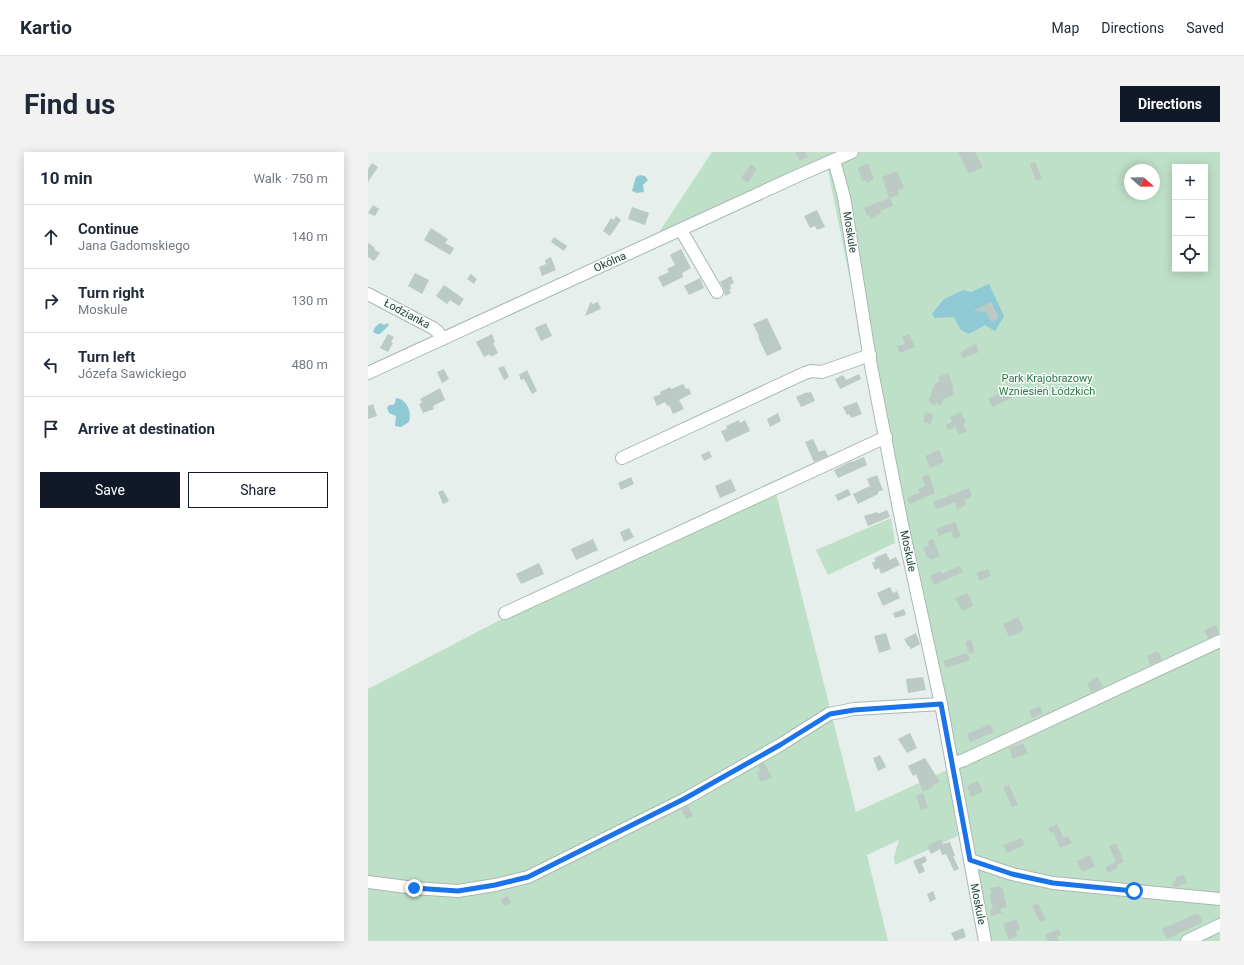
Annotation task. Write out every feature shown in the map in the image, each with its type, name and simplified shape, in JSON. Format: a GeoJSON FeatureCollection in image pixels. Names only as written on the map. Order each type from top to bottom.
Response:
{"type":"FeatureCollection","features":[{"type":"Feature","properties":{"kind":"street","name":"Okólna"},"geometry":{"type":"LineString","coordinates":[[368,373],[852,152]]}},
{"type":"Feature","properties":{"kind":"street","name":"Moskule"},"geometry":{"type":"LineString","coordinates":[[834,160],[844,197],[870,355],[903,529],[941,704],[986,941]]}},
{"type":"Feature","properties":{"kind":"street"},"geometry":{"type":"LineString","coordinates":[[681,230],[717,292]]}},
{"type":"Feature","properties":{"kind":"street","name":"Łodzianka"},"geometry":{"type":"LineString","coordinates":[[368,294],[433,328],[438,332],[442,339]]}},
{"type":"Feature","properties":{"kind":"street"},"geometry":{"type":"LineString","coordinates":[[622,458],[811,370],[822,372],[870,355]]}},
{"type":"Feature","properties":{"kind":"street"},"geometry":{"type":"LineString","coordinates":[[505,613],[886,437]]}},
{"type":"Feature","properties":{"kind":"street"},"geometry":{"type":"LineString","coordinates":[[952,764],[964,760],[1220,641]]}},
{"type":"Feature","properties":{"kind":"street"},"geometry":{"type":"LineString","coordinates":[[368,882],[414,888],[458,891],[495,885],[528,877],[684,799],[780,745],[830,714],[854,710],[941,704]]}},
{"type":"Feature","properties":{"kind":"street"},"geometry":{"type":"LineString","coordinates":[[970,860],[1012,874],[1053,883],[1220,899]]}},
{"type":"Feature","properties":{"kind":"street"},"geometry":{"type":"LineString","coordinates":[[1187,941],[1220,925]]}},
{"type":"Feature","properties":{"kind":"green space","name":"Park Krajobrazowy Wzniesień Łódzkich"},"geometry":{"type":"Polygon","coordinates":[[[712,152],[1220,152],[1220,941],[983,941],[827,165],[650,246],[712,152]]]}},
{"type":"Feature","properties":{"kind":"green space"},"geometry":{"type":"Polygon","coordinates":[[[774,485],[856,812],[947,770],[958,836],[895,865],[894,857],[899,840],[867,855],[888,941],[368,941],[368,689],[651,541],[774,485]]]}},
{"type":"Feature","properties":{"kind":"green space"},"geometry":{"type":"Polygon","coordinates":[[[891,518],[895,543],[828,575],[816,550],[891,518]]]}},
{"type":"Feature","properties":{"kind":"water"},"geometry":{"type":"Polygon","coordinates":[[[640,175],[645,176],[648,180],[643,185],[644,192],[637,193],[632,191],[636,177],[640,175]]]}},
{"type":"Feature","properties":{"kind":"water"},"geometry":{"type":"Polygon","coordinates":[[[989,284],[1004,316],[995,331],[985,325],[969,334],[961,330],[954,317],[935,318],[932,314],[944,299],[963,290],[971,292],[989,284]]]}},
{"type":"Feature","properties":{"kind":"water"},"geometry":{"type":"Polygon","coordinates":[[[381,323],[384,325],[387,323],[389,325],[380,334],[373,332],[376,326],[381,323]]]}},
{"type":"Feature","properties":{"kind":"water"},"geometry":{"type":"Polygon","coordinates":[[[396,398],[406,403],[410,414],[409,422],[401,427],[395,426],[396,416],[389,413],[387,408],[389,405],[393,405],[395,403],[396,398]]]}},
{"type":"Feature","properties":{"kind":"building"},"geometry":{"type":"Polygon","coordinates":[[[795,152],[805,152],[808,157],[800,161],[795,152]]]}},
{"type":"Feature","properties":{"kind":"building"},"geometry":{"type":"Polygon","coordinates":[[[958,152],[975,152],[983,167],[969,174],[958,152]]]}},
{"type":"Feature","properties":{"kind":"building"},"geometry":{"type":"Polygon","coordinates":[[[1035,162],[1042,179],[1036,181],[1030,164],[1035,162]]]}},
{"type":"Feature","properties":{"kind":"building"},"geometry":{"type":"Polygon","coordinates":[[[372,163],[378,167],[368,182],[368,169],[372,163]]]}},
{"type":"Feature","properties":{"kind":"building"},"geometry":{"type":"Polygon","coordinates":[[[868,163],[874,179],[866,183],[865,180],[862,182],[858,168],[868,163]]]}},
{"type":"Feature","properties":{"kind":"building"},"geometry":{"type":"Polygon","coordinates":[[[751,164],[757,169],[748,183],[741,178],[751,164]]]}},
{"type":"Feature","properties":{"kind":"building"},"geometry":{"type":"Polygon","coordinates":[[[897,171],[904,188],[898,190],[899,195],[890,198],[893,206],[880,211],[881,214],[871,218],[870,215],[867,216],[864,208],[889,198],[882,177],[897,171]]]}},
{"type":"Feature","properties":{"kind":"building"},"geometry":{"type":"Polygon","coordinates":[[[373,205],[379,209],[375,216],[368,213],[373,205]]]}},
{"type":"Feature","properties":{"kind":"building"},"geometry":{"type":"Polygon","coordinates":[[[632,207],[649,213],[645,225],[628,219],[632,207]]]}},
{"type":"Feature","properties":{"kind":"building"},"geometry":{"type":"Polygon","coordinates":[[[817,210],[825,227],[817,230],[815,226],[810,228],[804,216],[817,210]]]}},
{"type":"Feature","properties":{"kind":"building"},"geometry":{"type":"Polygon","coordinates":[[[616,216],[621,220],[610,236],[603,231],[611,218],[614,220],[616,216]]]}},
{"type":"Feature","properties":{"kind":"building"},"geometry":{"type":"Polygon","coordinates":[[[431,228],[448,239],[445,243],[454,248],[450,255],[424,240],[431,228]]]}},
{"type":"Feature","properties":{"kind":"building"},"geometry":{"type":"Polygon","coordinates":[[[554,237],[567,246],[564,251],[551,242],[554,237]]]}},
{"type":"Feature","properties":{"kind":"building"},"geometry":{"type":"Polygon","coordinates":[[[368,243],[380,253],[374,261],[368,257],[368,243]]]}},
{"type":"Feature","properties":{"kind":"building"},"geometry":{"type":"Polygon","coordinates":[[[681,249],[691,268],[682,273],[683,277],[663,287],[658,277],[669,272],[667,269],[675,265],[670,255],[681,249]]]}},
{"type":"Feature","properties":{"kind":"building"},"geometry":{"type":"Polygon","coordinates":[[[551,257],[556,270],[542,276],[539,267],[546,264],[545,260],[551,257]]]}},
{"type":"Feature","properties":{"kind":"building"},"geometry":{"type":"Polygon","coordinates":[[[415,273],[429,280],[422,294],[408,286],[415,273]]]}},
{"type":"Feature","properties":{"kind":"building"},"geometry":{"type":"Polygon","coordinates":[[[471,274],[477,279],[474,284],[467,279],[471,274]]]}},
{"type":"Feature","properties":{"kind":"building"},"geometry":{"type":"Polygon","coordinates":[[[731,276],[734,283],[730,285],[731,289],[729,290],[731,293],[725,296],[724,289],[720,282],[731,276]]]}},
{"type":"Feature","properties":{"kind":"building"},"geometry":{"type":"Polygon","coordinates":[[[700,278],[704,288],[689,295],[684,286],[700,278]]]}},
{"type":"Feature","properties":{"kind":"building"},"geometry":{"type":"Polygon","coordinates":[[[444,285],[464,299],[459,306],[450,300],[447,304],[436,296],[444,285]]]}},
{"type":"Feature","properties":{"kind":"building"},"geometry":{"type":"Polygon","coordinates":[[[591,301],[592,304],[598,302],[601,309],[585,316],[591,301]]]}},
{"type":"Feature","properties":{"kind":"building"},"geometry":{"type":"Polygon","coordinates":[[[991,302],[999,318],[991,322],[986,312],[973,311],[991,302]]]}},
{"type":"Feature","properties":{"kind":"building"},"geometry":{"type":"Polygon","coordinates":[[[767,318],[782,349],[767,356],[753,324],[767,318]]]}},
{"type":"Feature","properties":{"kind":"building"},"geometry":{"type":"Polygon","coordinates":[[[546,323],[552,336],[541,341],[535,328],[546,323]]]}},
{"type":"Feature","properties":{"kind":"building"},"geometry":{"type":"Polygon","coordinates":[[[388,334],[394,337],[391,342],[393,343],[388,352],[380,348],[388,334]]]}},
{"type":"Feature","properties":{"kind":"building"},"geometry":{"type":"Polygon","coordinates":[[[492,334],[495,342],[493,343],[498,353],[491,357],[490,354],[484,357],[476,342],[492,334]]]}},
{"type":"Feature","properties":{"kind":"building"},"geometry":{"type":"Polygon","coordinates":[[[909,334],[915,347],[900,353],[897,346],[905,344],[902,337],[909,334]]]}},
{"type":"Feature","properties":{"kind":"building"},"geometry":{"type":"Polygon","coordinates":[[[976,344],[979,352],[963,358],[960,353],[976,344]]]}},
{"type":"Feature","properties":{"kind":"building"},"geometry":{"type":"Polygon","coordinates":[[[504,366],[509,377],[504,380],[498,368],[504,366]]]}},
{"type":"Feature","properties":{"kind":"building"},"geometry":{"type":"Polygon","coordinates":[[[444,369],[449,379],[442,383],[437,372],[444,369]]]}},
{"type":"Feature","properties":{"kind":"building"},"geometry":{"type":"Polygon","coordinates":[[[527,370],[537,391],[532,394],[524,379],[521,380],[519,375],[527,370]]]}},
{"type":"Feature","properties":{"kind":"building"},"geometry":{"type":"Polygon","coordinates":[[[948,373],[954,388],[952,389],[954,395],[944,399],[940,406],[936,402],[935,406],[928,400],[931,397],[932,389],[935,387],[933,385],[939,381],[938,377],[948,373]]]}},
{"type":"Feature","properties":{"kind":"building"},"geometry":{"type":"Polygon","coordinates":[[[859,374],[861,379],[840,389],[835,379],[843,375],[846,380],[859,374]]]}},
{"type":"Feature","properties":{"kind":"building"},"geometry":{"type":"Polygon","coordinates":[[[683,384],[686,389],[689,388],[691,394],[679,400],[684,409],[673,414],[669,405],[667,406],[665,402],[657,406],[653,397],[661,394],[660,392],[670,387],[671,389],[683,384]]]}},
{"type":"Feature","properties":{"kind":"building"},"geometry":{"type":"Polygon","coordinates":[[[440,388],[445,400],[433,406],[434,409],[423,413],[419,404],[422,403],[420,399],[440,388]]]}},
{"type":"Feature","properties":{"kind":"building"},"geometry":{"type":"Polygon","coordinates":[[[1008,389],[1012,398],[992,407],[988,399],[1008,389]]]}},
{"type":"Feature","properties":{"kind":"building"},"geometry":{"type":"Polygon","coordinates":[[[807,392],[811,392],[815,401],[801,407],[796,397],[807,392]]]}},
{"type":"Feature","properties":{"kind":"building"},"geometry":{"type":"Polygon","coordinates":[[[857,402],[862,414],[851,418],[849,414],[847,415],[843,407],[857,402]]]}},
{"type":"Feature","properties":{"kind":"building"},"geometry":{"type":"Polygon","coordinates":[[[373,404],[377,416],[368,419],[368,406],[373,404]]]}},
{"type":"Feature","properties":{"kind":"building"},"geometry":{"type":"Polygon","coordinates":[[[925,412],[933,414],[931,424],[923,422],[925,412]]]}},
{"type":"Feature","properties":{"kind":"building"},"geometry":{"type":"Polygon","coordinates":[[[961,412],[966,422],[963,424],[967,431],[959,435],[955,427],[948,430],[946,425],[952,422],[950,417],[961,412]]]}},
{"type":"Feature","properties":{"kind":"building"},"geometry":{"type":"Polygon","coordinates":[[[778,413],[781,421],[770,427],[767,419],[778,413]]]}},
{"type":"Feature","properties":{"kind":"building"},"geometry":{"type":"Polygon","coordinates":[[[739,420],[740,423],[745,420],[750,431],[726,442],[721,431],[727,429],[726,426],[739,420]]]}},
{"type":"Feature","properties":{"kind":"building"},"geometry":{"type":"Polygon","coordinates":[[[813,439],[819,452],[825,450],[828,456],[814,462],[805,442],[813,439]]]}},
{"type":"Feature","properties":{"kind":"building"},"geometry":{"type":"Polygon","coordinates":[[[939,450],[944,462],[930,468],[925,456],[939,450]]]}},
{"type":"Feature","properties":{"kind":"building"},"geometry":{"type":"Polygon","coordinates":[[[709,451],[712,457],[704,461],[701,455],[709,451]]]}},
{"type":"Feature","properties":{"kind":"building"},"geometry":{"type":"Polygon","coordinates":[[[864,457],[867,465],[838,478],[834,470],[864,457]]]}},
{"type":"Feature","properties":{"kind":"building"},"geometry":{"type":"Polygon","coordinates":[[[929,474],[935,493],[910,504],[907,498],[920,492],[918,489],[925,486],[922,477],[929,474]]]}},
{"type":"Feature","properties":{"kind":"building"},"geometry":{"type":"Polygon","coordinates":[[[877,475],[883,490],[858,504],[853,494],[870,486],[867,479],[877,475]]]}},
{"type":"Feature","properties":{"kind":"building"},"geometry":{"type":"Polygon","coordinates":[[[631,477],[634,484],[621,490],[618,483],[631,477]]]}},
{"type":"Feature","properties":{"kind":"building"},"geometry":{"type":"Polygon","coordinates":[[[731,479],[736,491],[720,498],[715,486],[731,479]]]}},
{"type":"Feature","properties":{"kind":"building"},"geometry":{"type":"Polygon","coordinates":[[[969,488],[972,494],[970,498],[964,500],[966,505],[957,509],[955,502],[937,509],[933,502],[969,488]]]}},
{"type":"Feature","properties":{"kind":"building"},"geometry":{"type":"Polygon","coordinates":[[[848,489],[851,495],[838,501],[835,495],[848,489]]]}},
{"type":"Feature","properties":{"kind":"building"},"geometry":{"type":"Polygon","coordinates":[[[443,490],[449,501],[443,504],[438,492],[443,490]]]}},
{"type":"Feature","properties":{"kind":"building"},"geometry":{"type":"Polygon","coordinates":[[[887,510],[890,517],[868,526],[864,516],[877,512],[878,514],[887,510]]]}},
{"type":"Feature","properties":{"kind":"building"},"geometry":{"type":"Polygon","coordinates":[[[955,522],[961,536],[954,539],[951,531],[939,536],[936,529],[955,522]]]}},
{"type":"Feature","properties":{"kind":"building"},"geometry":{"type":"Polygon","coordinates":[[[629,528],[634,537],[624,542],[620,532],[629,528]]]}},
{"type":"Feature","properties":{"kind":"building"},"geometry":{"type":"Polygon","coordinates":[[[593,539],[598,550],[576,560],[571,549],[593,539]]]}},
{"type":"Feature","properties":{"kind":"building"},"geometry":{"type":"Polygon","coordinates":[[[933,539],[940,556],[931,560],[931,558],[928,559],[923,548],[929,546],[927,542],[933,539]]]}},
{"type":"Feature","properties":{"kind":"building"},"geometry":{"type":"Polygon","coordinates":[[[886,553],[890,560],[896,557],[900,565],[881,574],[879,568],[875,570],[872,563],[876,561],[874,558],[886,553]]]}},
{"type":"Feature","properties":{"kind":"building"},"geometry":{"type":"Polygon","coordinates":[[[539,563],[544,574],[521,584],[516,574],[539,563]]]}},
{"type":"Feature","properties":{"kind":"building"},"geometry":{"type":"Polygon","coordinates":[[[960,566],[963,572],[934,585],[930,576],[940,571],[942,574],[960,566]]]}},
{"type":"Feature","properties":{"kind":"building"},"geometry":{"type":"Polygon","coordinates":[[[988,569],[991,576],[980,581],[976,573],[988,569]]]}},
{"type":"Feature","properties":{"kind":"building"},"geometry":{"type":"Polygon","coordinates":[[[890,587],[893,593],[897,591],[900,598],[883,606],[877,593],[890,587]]]}},
{"type":"Feature","properties":{"kind":"building"},"geometry":{"type":"Polygon","coordinates":[[[967,593],[973,606],[962,611],[955,598],[967,593]]]}},
{"type":"Feature","properties":{"kind":"building"},"geometry":{"type":"Polygon","coordinates":[[[904,609],[906,615],[895,618],[893,613],[904,609]]]}},
{"type":"Feature","properties":{"kind":"building"},"geometry":{"type":"Polygon","coordinates":[[[1018,617],[1024,630],[1009,637],[1003,624],[1018,617]]]}},
{"type":"Feature","properties":{"kind":"building"},"geometry":{"type":"Polygon","coordinates":[[[1216,625],[1219,634],[1208,638],[1204,630],[1216,625]]]}},
{"type":"Feature","properties":{"kind":"building"},"geometry":{"type":"Polygon","coordinates":[[[886,633],[891,649],[879,653],[874,636],[886,633]]]}},
{"type":"Feature","properties":{"kind":"building"},"geometry":{"type":"Polygon","coordinates":[[[916,633],[920,644],[911,649],[904,639],[916,633]]]}},
{"type":"Feature","properties":{"kind":"building"},"geometry":{"type":"Polygon","coordinates":[[[971,640],[975,652],[969,654],[965,642],[971,640]]]}},
{"type":"Feature","properties":{"kind":"building"},"geometry":{"type":"Polygon","coordinates":[[[1158,651],[1162,660],[1150,665],[1147,656],[1158,651]]]}},
{"type":"Feature","properties":{"kind":"building"},"geometry":{"type":"Polygon","coordinates":[[[967,653],[970,660],[946,668],[943,661],[967,653]]]}},
{"type":"Feature","properties":{"kind":"building"},"geometry":{"type":"Polygon","coordinates":[[[923,677],[926,690],[908,693],[906,679],[923,677]]]}},
{"type":"Feature","properties":{"kind":"building"},"geometry":{"type":"Polygon","coordinates":[[[1098,677],[1103,687],[1091,692],[1087,683],[1098,677]]]}},
{"type":"Feature","properties":{"kind":"building"},"geometry":{"type":"Polygon","coordinates":[[[1040,706],[1043,713],[1032,718],[1029,711],[1040,706]]]}},
{"type":"Feature","properties":{"kind":"building"},"geometry":{"type":"Polygon","coordinates":[[[990,724],[994,732],[970,742],[967,734],[990,724]]]}},
{"type":"Feature","properties":{"kind":"building"},"geometry":{"type":"Polygon","coordinates":[[[910,733],[917,748],[907,753],[898,739],[910,733]]]}},
{"type":"Feature","properties":{"kind":"building"},"geometry":{"type":"Polygon","coordinates":[[[1023,743],[1028,753],[1013,759],[1009,748],[1023,743]]]}},
{"type":"Feature","properties":{"kind":"building"},"geometry":{"type":"Polygon","coordinates":[[[880,755],[886,767],[878,771],[873,758],[880,755]]]}},
{"type":"Feature","properties":{"kind":"building"},"geometry":{"type":"Polygon","coordinates":[[[925,758],[940,782],[932,785],[933,787],[923,792],[916,774],[913,776],[908,766],[925,758]]]}},
{"type":"Feature","properties":{"kind":"building"},"geometry":{"type":"Polygon","coordinates":[[[764,763],[772,777],[761,782],[757,773],[760,771],[758,766],[764,763]]]}},
{"type":"Feature","properties":{"kind":"building"},"geometry":{"type":"Polygon","coordinates":[[[978,781],[983,792],[971,797],[967,786],[978,781]]]}},
{"type":"Feature","properties":{"kind":"building"},"geometry":{"type":"Polygon","coordinates":[[[1009,785],[1018,805],[1012,807],[1003,787],[1009,785]]]}},
{"type":"Feature","properties":{"kind":"building"},"geometry":{"type":"Polygon","coordinates":[[[923,793],[928,808],[921,810],[916,796],[923,793]]]}},
{"type":"Feature","properties":{"kind":"building"},"geometry":{"type":"Polygon","coordinates":[[[688,806],[693,816],[686,819],[681,809],[688,806]]]}},
{"type":"Feature","properties":{"kind":"building"},"geometry":{"type":"Polygon","coordinates":[[[1057,824],[1064,838],[1068,836],[1072,843],[1060,848],[1053,832],[1050,833],[1048,828],[1057,824]]]}},
{"type":"Feature","properties":{"kind":"building"},"geometry":{"type":"Polygon","coordinates":[[[1021,838],[1025,845],[1007,853],[1003,845],[1021,838]]]}},
{"type":"Feature","properties":{"kind":"building"},"geometry":{"type":"Polygon","coordinates":[[[941,839],[943,844],[950,842],[955,856],[953,856],[959,869],[954,871],[946,854],[942,855],[940,849],[931,854],[927,846],[941,839]]]}},
{"type":"Feature","properties":{"kind":"building"},"geometry":{"type":"Polygon","coordinates":[[[1116,843],[1124,862],[1117,865],[1109,846],[1116,843]]]}},
{"type":"Feature","properties":{"kind":"building"},"geometry":{"type":"Polygon","coordinates":[[[1090,855],[1095,866],[1082,872],[1077,861],[1090,855]]]}},
{"type":"Feature","properties":{"kind":"building"},"geometry":{"type":"Polygon","coordinates":[[[925,856],[927,861],[922,864],[925,871],[919,874],[913,861],[925,856]]]}},
{"type":"Feature","properties":{"kind":"building"},"geometry":{"type":"Polygon","coordinates":[[[1116,862],[1118,868],[1108,873],[1105,867],[1116,862]]]}},
{"type":"Feature","properties":{"kind":"building"},"geometry":{"type":"Polygon","coordinates":[[[1183,874],[1187,883],[1174,887],[1172,882],[1176,881],[1175,878],[1183,874]]]}},
{"type":"Feature","properties":{"kind":"building"},"geometry":{"type":"Polygon","coordinates":[[[999,886],[1000,888],[1002,887],[1007,907],[1000,909],[1002,913],[991,916],[990,910],[993,909],[989,894],[992,894],[990,888],[999,886]]]}},
{"type":"Feature","properties":{"kind":"building"},"geometry":{"type":"Polygon","coordinates":[[[933,891],[936,899],[930,902],[927,894],[933,891]]]}},
{"type":"Feature","properties":{"kind":"building"},"geometry":{"type":"Polygon","coordinates":[[[508,896],[511,903],[504,906],[500,899],[508,896]]]}},
{"type":"Feature","properties":{"kind":"building"},"geometry":{"type":"Polygon","coordinates":[[[1038,903],[1046,920],[1040,922],[1032,906],[1038,903]]]}},
{"type":"Feature","properties":{"kind":"building"},"geometry":{"type":"Polygon","coordinates":[[[1198,913],[1203,922],[1167,939],[1162,929],[1198,913]]]}},
{"type":"Feature","properties":{"kind":"building"},"geometry":{"type":"Polygon","coordinates":[[[1017,919],[1020,930],[1016,932],[1018,936],[1009,940],[1003,924],[1017,919]]]}},
{"type":"Feature","properties":{"kind":"building"},"geometry":{"type":"Polygon","coordinates":[[[963,928],[966,937],[955,941],[951,933],[963,928]]]}},
{"type":"Feature","properties":{"kind":"building"},"geometry":{"type":"Polygon","coordinates":[[[1058,929],[1061,935],[1057,937],[1059,941],[1048,941],[1045,935],[1058,929]]]}},
{"type":"Feature","properties":{"kind":"route"},"geometry":{"type":"LineString","coordinates":[[414,888],[458,891],[495,885],[528,877],[684,799],[780,745],[830,714],[854,710],[941,704],[970,860],[1012,874],[1053,883],[1134,891]]}}]}
